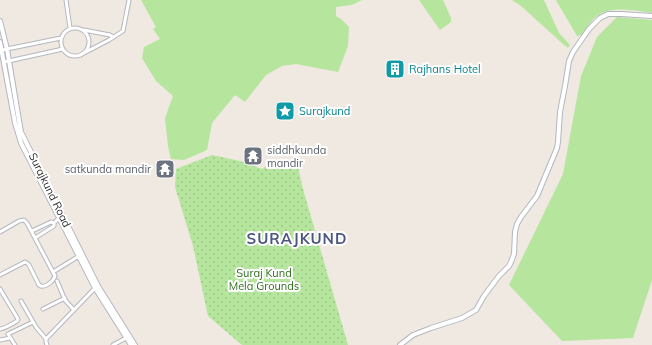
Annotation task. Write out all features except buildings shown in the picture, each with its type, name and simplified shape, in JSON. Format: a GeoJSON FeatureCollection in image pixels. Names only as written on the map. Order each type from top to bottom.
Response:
{"type":"FeatureCollection","features":[{"type":"Feature","properties":{"kind":"main road"},"geometry":{"type":"LineString","coordinates":[[400,345],[413,335],[473,312],[499,276],[509,266],[513,258],[517,224],[537,196],[557,148],[560,112],[569,61],[573,52],[589,29],[600,18],[608,14],[652,16]]}},
{"type":"Feature","properties":{"kind":"main road","name":"Surajkund Road"},"geometry":{"type":"LineString","coordinates":[[0,20],[15,123],[18,134],[96,287],[131,345]]}},
{"type":"Feature","properties":{"kind":"main road","name":"Surajkund Road"},"geometry":{"type":"LineString","coordinates":[[0,42],[4,50]]}},
{"type":"Feature","properties":{"kind":"main road","name":"Surajkund Road"},"geometry":{"type":"LineString","coordinates":[[61,217],[79,256],[83,261]]}},
{"type":"Feature","properties":{"kind":"main road","name":"Surajkund Road"},"geometry":{"type":"LineString","coordinates":[[96,287],[135,345]]}},
{"type":"Feature","properties":{"kind":"street"},"geometry":{"type":"LineString","coordinates":[[66,0],[70,28]]}},
{"type":"Feature","properties":{"kind":"street"},"geometry":{"type":"LineString","coordinates":[[113,37],[110,35],[77,28],[70,28],[61,38],[61,43],[66,53],[76,56],[109,40],[122,32],[130,0]]}},
{"type":"Feature","properties":{"kind":"street"},"geometry":{"type":"LineString","coordinates":[[81,54],[86,51],[89,40],[87,34],[83,30]]}},
{"type":"Feature","properties":{"kind":"street"},"geometry":{"type":"LineString","coordinates":[[4,50],[61,38]]}},
{"type":"Feature","properties":{"kind":"street"},"geometry":{"type":"LineString","coordinates":[[6,62],[63,49]]}},
{"type":"Feature","properties":{"kind":"street"},"geometry":{"type":"LineString","coordinates":[[36,238],[54,226],[54,223],[61,217]]}},
{"type":"Feature","properties":{"kind":"street"},"geometry":{"type":"LineString","coordinates":[[0,232],[24,220],[27,222],[55,276],[50,283],[43,287],[38,285],[29,265],[25,262],[0,275]]}},
{"type":"Feature","properties":{"kind":"street"},"geometry":{"type":"LineString","coordinates":[[32,232],[51,222],[54,223]]}},
{"type":"Feature","properties":{"kind":"street"},"geometry":{"type":"LineString","coordinates":[[53,272],[79,256]]}},
{"type":"Feature","properties":{"kind":"street"},"geometry":{"type":"LineString","coordinates":[[57,282],[65,298],[74,310]]}},
{"type":"Feature","properties":{"kind":"street"},"geometry":{"type":"LineString","coordinates":[[46,340],[96,287]]}},
{"type":"Feature","properties":{"kind":"street"},"geometry":{"type":"LineString","coordinates":[[0,289],[18,319],[17,321],[0,329]]}},
{"type":"Feature","properties":{"kind":"street"},"geometry":{"type":"LineString","coordinates":[[44,309],[65,298]]}},
{"type":"Feature","properties":{"kind":"street"},"geometry":{"type":"LineString","coordinates":[[21,301],[37,329],[46,340],[47,345]]}},
{"type":"Feature","properties":{"kind":"street"},"geometry":{"type":"LineString","coordinates":[[15,345],[8,335],[9,333],[33,322]]}},
{"type":"Feature","properties":{"kind":"street"},"geometry":{"type":"LineString","coordinates":[[0,340],[10,338]]}},
{"type":"Feature","properties":{"kind":"street"},"geometry":{"type":"LineString","coordinates":[[113,345],[126,338]]}},
{"type":"Feature","properties":{"kind":"green space"},"geometry":{"type":"Polygon","coordinates":[[[141,0],[362,0],[352,5],[336,7],[336,16],[349,27],[348,46],[338,72],[296,64],[282,66],[266,75],[245,102],[235,95],[212,123],[207,150],[184,160],[171,159],[168,146],[165,118],[173,96],[156,81],[142,58],[144,47],[160,39],[153,29],[156,27],[141,0]]]}},
{"type":"Feature","properties":{"kind":"green space"},"geometry":{"type":"Polygon","coordinates":[[[419,0],[443,0],[451,18],[451,22],[440,30],[419,0]]]}},
{"type":"Feature","properties":{"kind":"green space"},"geometry":{"type":"Polygon","coordinates":[[[512,0],[544,0],[559,33],[570,45],[568,48],[521,6],[512,0]]]}},
{"type":"Feature","properties":{"kind":"green space"},"geometry":{"type":"Polygon","coordinates":[[[556,0],[652,0],[652,13],[632,10],[617,10],[603,13],[593,20],[582,35],[577,36],[556,0]]]}},
{"type":"Feature","properties":{"kind":"green space"},"geometry":{"type":"Polygon","coordinates":[[[617,17],[652,20],[652,280],[633,338],[562,341],[509,285],[563,174],[581,76],[597,37],[617,17]]]}},
{"type":"Feature","properties":{"kind":"green space","name":"Suraj Kund Mela Grounds"},"geometry":{"type":"Polygon","coordinates":[[[212,155],[240,161],[262,169],[270,163],[279,163],[298,167],[348,345],[242,345],[208,316],[193,246],[175,187],[176,169],[212,155]]]}},
{"type":"Feature","properties":{"kind":"place","name":"Rajhans Hotel"},"geometry":{"type":"Point","coordinates":[395,69]}},
{"type":"Feature","properties":{"kind":"place","name":"Surajkund"},"geometry":{"type":"Point","coordinates":[285,111]}},
{"type":"Feature","properties":{"kind":"place","name":"siddhkunda mandir"},"geometry":{"type":"Point","coordinates":[253,156]}},
{"type":"Feature","properties":{"kind":"place","name":"satkunda mandir"},"geometry":{"type":"Point","coordinates":[165,169]}},
{"type":"Feature","properties":{"kind":"district","name":"SURAJKUND"},"geometry":{"type":"Point","coordinates":[297,239]}}]}
